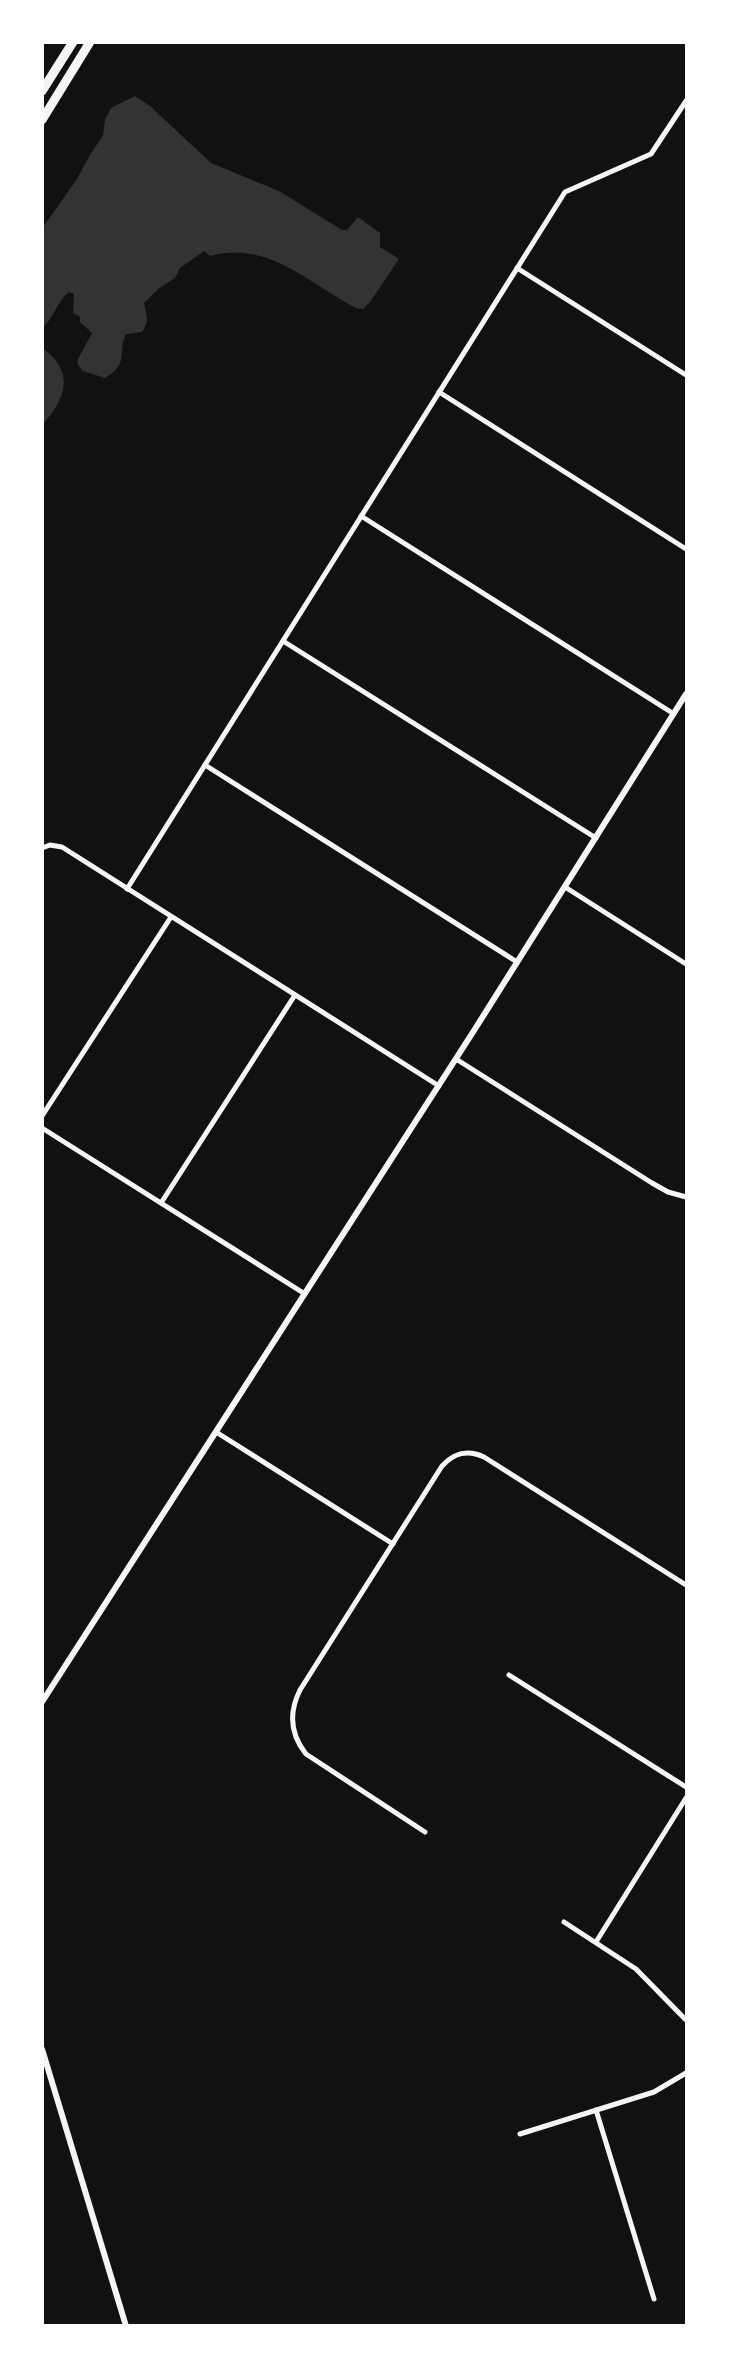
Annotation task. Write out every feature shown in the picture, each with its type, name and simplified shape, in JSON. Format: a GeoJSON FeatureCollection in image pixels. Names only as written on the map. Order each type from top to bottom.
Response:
{"type":"FeatureCollection","features":[{"type":"Feature","properties":{"kind":"highway"},"geometry":{"type":"LineString","coordinates":[[42,91],[73,42]]}},
{"type":"Feature","properties":{"kind":"highway"},"geometry":{"type":"LineString","coordinates":[[42,120],[90,42]]}},
{"type":"Feature","properties":{"kind":"street"},"geometry":{"type":"LineString","coordinates":[[127,889],[565,192],[570,188],[651,154],[686,101]]}},
{"type":"Feature","properties":{"kind":"street"},"geometry":{"type":"LineString","coordinates":[[517,268],[686,375]]}},
{"type":"Feature","properties":{"kind":"street"},"geometry":{"type":"LineString","coordinates":[[439,392],[686,549]]}},
{"type":"Feature","properties":{"kind":"street"},"geometry":{"type":"LineString","coordinates":[[361,516],[674,714]]}},
{"type":"Feature","properties":{"kind":"street"},"geometry":{"type":"LineString","coordinates":[[283,641],[596,838]]}},
{"type":"Feature","properties":{"kind":"street"},"geometry":{"type":"LineString","coordinates":[[42,1702],[456,1059],[686,694]]}},
{"type":"Feature","properties":{"kind":"street"},"geometry":{"type":"LineString","coordinates":[[205,765],[517,962]]}},
{"type":"Feature","properties":{"kind":"street"},"geometry":{"type":"LineString","coordinates":[[42,848],[50,845],[62,847],[438,1086]]}},
{"type":"Feature","properties":{"kind":"street"},"geometry":{"type":"LineString","coordinates":[[565,887],[686,964]]}},
{"type":"Feature","properties":{"kind":"street"},"geometry":{"type":"LineString","coordinates":[[42,1116],[171,917]]}},
{"type":"Feature","properties":{"kind":"street"},"geometry":{"type":"LineString","coordinates":[[161,1203],[294,995]]}},
{"type":"Feature","properties":{"kind":"street"},"geometry":{"type":"LineString","coordinates":[[456,1059],[652,1183],[668,1192],[686,1197]]}},
{"type":"Feature","properties":{"kind":"street"},"geometry":{"type":"LineString","coordinates":[[42,1128],[305,1294]]}},
{"type":"Feature","properties":{"kind":"street"},"geometry":{"type":"LineString","coordinates":[[216,1432],[393,1544]]}},
{"type":"Feature","properties":{"kind":"street"},"geometry":{"type":"LineString","coordinates":[[425,1832],[317,1763],[300,1747],[293,1730],[292,1712],[296,1698],[442,1466],[454,1456],[469,1452],[484,1457],[686,1585]]}},
{"type":"Feature","properties":{"kind":"street"},"geometry":{"type":"LineString","coordinates":[[509,1674],[686,1788]]}},
{"type":"Feature","properties":{"kind":"street"},"geometry":{"type":"LineString","coordinates":[[596,1942],[686,1798]]}},
{"type":"Feature","properties":{"kind":"street"},"geometry":{"type":"LineString","coordinates":[[564,1922],[620,1958],[650,1981],[686,2020]]}},
{"type":"Feature","properties":{"kind":"street"},"geometry":{"type":"LineString","coordinates":[[42,2049],[126,2326]]}},
{"type":"Feature","properties":{"kind":"street"},"geometry":{"type":"LineString","coordinates":[[520,2134],[654,2092],[686,2073]]}},
{"type":"Feature","properties":{"kind":"street"},"geometry":{"type":"LineString","coordinates":[[596,2110],[654,2299]]}},
{"type":"Feature","properties":{"kind":"shaded area"},"geometry":{"type":"Polygon","coordinates":[[[135,96],[150,106],[211,163],[279,191],[342,230],[347,230],[358,217],[380,233],[380,247],[399,259],[370,302],[363,309],[356,308],[304,276],[269,259],[251,254],[231,253],[210,256],[204,251],[180,268],[175,278],[158,289],[144,303],[147,318],[146,324],[142,332],[126,334],[120,362],[113,373],[105,378],[83,371],[78,365],[78,359],[92,333],[80,322],[80,317],[73,313],[74,294],[69,292],[65,296],[43,327],[43,227],[77,179],[103,135],[105,120],[111,108],[135,96]]]}},
{"type":"Feature","properties":{"kind":"shaded area"},"geometry":{"type":"Polygon","coordinates":[[[43,348],[60,367],[64,386],[57,405],[43,424],[43,348]]]}}]}
